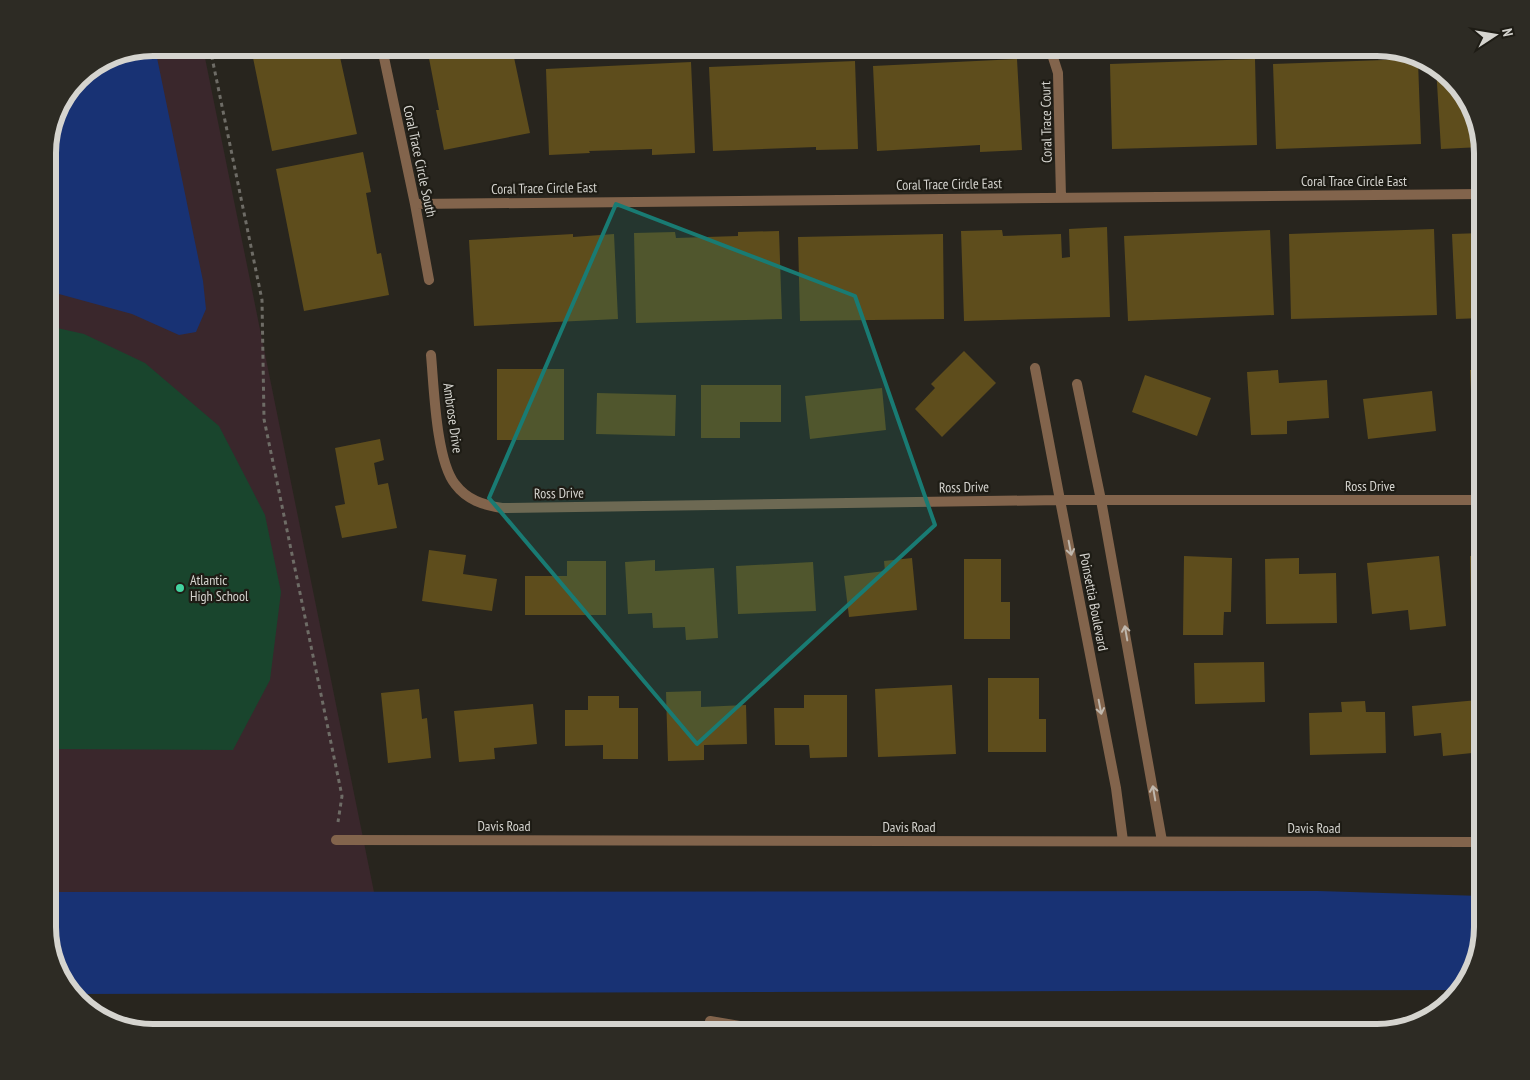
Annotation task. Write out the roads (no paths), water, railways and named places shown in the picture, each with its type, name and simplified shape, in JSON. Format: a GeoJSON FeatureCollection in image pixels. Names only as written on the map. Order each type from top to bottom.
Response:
{"type":"FeatureCollection","features":[{"type":"Feature","properties":{"kind":"street","name":"Coral Trace Circle South"},"geometry":{"type":"LineString","coordinates":[[384,56],[429,280]]}},
{"type":"Feature","properties":{"kind":"street","name":"Coral Trace Court"},"geometry":{"type":"LineString","coordinates":[[1053,56],[1058,73],[1061,197]]}},
{"type":"Feature","properties":{"kind":"street","name":"Coral Trace Circle East"},"geometry":{"type":"LineString","coordinates":[[415,204],[1474,194]]}},
{"type":"Feature","properties":{"kind":"street","name":"Ambrose Drive"},"geometry":{"type":"LineString","coordinates":[[431,355],[437,419],[446,467],[454,484]]}},
{"type":"Feature","properties":{"kind":"street","name":"Poinsettia Boulevard"},"geometry":{"type":"LineString","coordinates":[[1035,368],[1116,788],[1123,841]]}},
{"type":"Feature","properties":{"kind":"street","name":"Poinsettia Boulevard"},"geometry":{"type":"LineString","coordinates":[[1077,384],[1101,500],[1162,841]]}},
{"type":"Feature","properties":{"kind":"street","name":"Ross Drive"},"geometry":{"type":"LineString","coordinates":[[454,484],[468,497],[484,505],[502,508],[1060,500],[1474,500]]}},
{"type":"Feature","properties":{"kind":"street","name":"Davis Road"},"geometry":{"type":"LineString","coordinates":[[336,840],[1474,842]]}},
{"type":"Feature","properties":{"kind":"street"},"geometry":{"type":"LineString","coordinates":[[710,1021],[728,1024]]}},
{"type":"Feature","properties":{"kind":"water"},"geometry":{"type":"Polygon","coordinates":[[[157,56],[203,281],[206,309],[196,332],[179,335],[132,314],[56,293],[56,147],[61,122],[69,105],[80,89],[94,76],[116,64],[134,58],[157,56]]]}},
{"type":"Feature","properties":{"kind":"water"},"geometry":{"type":"Polygon","coordinates":[[[1318,891],[1474,896],[1474,927],[1469,958],[1464,970],[1451,990],[84,994],[69,975],[58,946],[56,933],[56,892],[1318,891]]]}},
{"type":"Feature","properties":{"kind":"place","name":"Atlantic High School"},"geometry":{"type":"Point","coordinates":[180,588]}}]}
